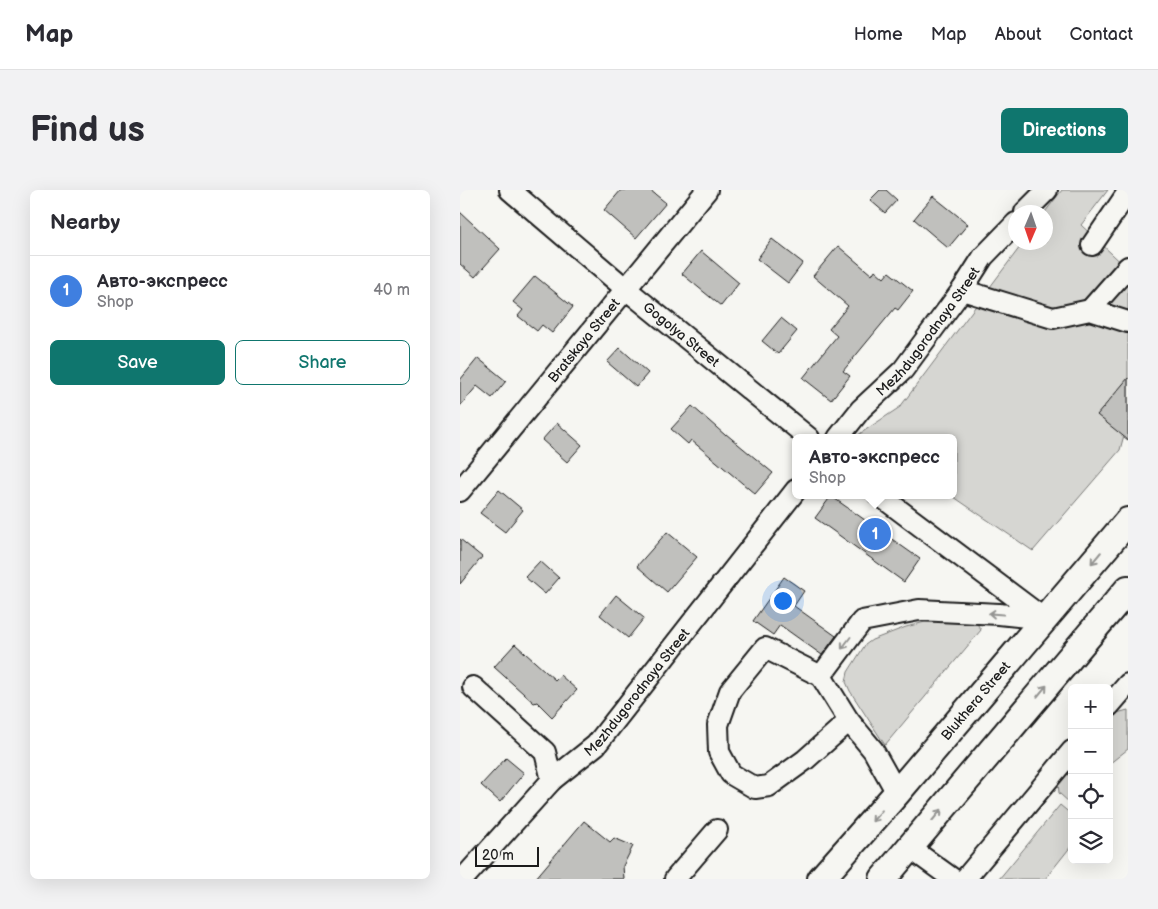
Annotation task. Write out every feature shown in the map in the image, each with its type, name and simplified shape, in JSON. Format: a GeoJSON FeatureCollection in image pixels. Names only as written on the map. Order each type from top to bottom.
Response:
{"type":"FeatureCollection","features":[{"type":"Feature","properties":{"kind":"main road","name":"Blukhera Street"},"geometry":{"type":"LineString","coordinates":[[821,879],[897,793],[1128,521]]}},
{"type":"Feature","properties":{"kind":"main road"},"geometry":{"type":"LineString","coordinates":[[883,879],[1128,589]]}},
{"type":"Feature","properties":{"kind":"street","name":"Gogolya Street"},"geometry":{"type":"LineString","coordinates":[[510,190],[626,289],[804,434]]}},
{"type":"Feature","properties":{"kind":"street","name":"Bratskaya Street"},"geometry":{"type":"LineString","coordinates":[[460,490],[707,190]]}},
{"type":"Feature","properties":{"kind":"street"},"geometry":{"type":"LineString","coordinates":[[1032,205],[1047,190]]}},
{"type":"Feature","properties":{"kind":"street"},"geometry":{"type":"LineString","coordinates":[[1092,244],[1128,192]]}},
{"type":"Feature","properties":{"kind":"street","name":"Mezhdugorodnaya Street"},"geometry":{"type":"LineString","coordinates":[[841,434],[861,409],[903,370],[962,290],[983,257],[1008,231]]}},
{"type":"Feature","properties":{"kind":"street"},"geometry":{"type":"LineString","coordinates":[[1090,310],[1128,267]]}},
{"type":"Feature","properties":{"kind":"street"},"geometry":{"type":"LineString","coordinates":[[962,290],[1053,318],[1090,310],[1128,322]]}},
{"type":"Feature","properties":{"kind":"street","name":"Mezhdugorodnaya Street"},"geometry":{"type":"LineString","coordinates":[[463,879],[552,780],[596,745],[792,495]]}},
{"type":"Feature","properties":{"kind":"street"},"geometry":{"type":"LineString","coordinates":[[884,499],[1045,619]]}},
{"type":"Feature","properties":{"kind":"street"},"geometry":{"type":"LineString","coordinates":[[821,676],[862,621],[919,610],[999,614],[1045,619]]}},
{"type":"Feature","properties":{"kind":"street"},"geometry":{"type":"LineString","coordinates":[[849,721],[805,760],[769,786],[755,788],[731,774],[719,752],[718,725],[730,691],[765,648],[821,676],[849,721],[873,750],[897,793]]}},
{"type":"Feature","properties":{"kind":"street"},"geometry":{"type":"LineString","coordinates":[[1113,701],[1128,684]]}},
{"type":"Feature","properties":{"kind":"street"},"geometry":{"type":"LineString","coordinates":[[473,687],[545,752],[552,780]]}},
{"type":"Feature","properties":{"kind":"street"},"geometry":{"type":"LineString","coordinates":[[965,879],[1068,756]]}},
{"type":"Feature","properties":{"kind":"street"},"geometry":{"type":"LineString","coordinates":[[675,879],[718,830]]}},
{"type":"Feature","properties":{"kind":"street"},"geometry":{"type":"LineString","coordinates":[[910,848],[953,879]]}},
{"type":"Feature","properties":{"kind":"shaded area"},"geometry":{"type":"Polygon","coordinates":[[[1062,190],[1108,190],[1081,225],[1128,269],[1128,420],[1120,450],[1033,551],[957,499],[957,434],[860,434],[900,407],[1018,250],[1053,250],[1053,205],[1050,205],[1062,190]]]}},
{"type":"Feature","properties":{"kind":"shaded area"},"geometry":{"type":"Polygon","coordinates":[[[964,620],[976,622],[981,630],[885,745],[846,682],[848,672],[865,645],[872,640],[925,622],[964,620]]]}},
{"type":"Feature","properties":{"kind":"shaded area"},"geometry":{"type":"Polygon","coordinates":[[[1128,710],[1128,749],[1113,761],[1113,729],[1113,714],[1128,710]]]}},
{"type":"Feature","properties":{"kind":"shaded area"},"geometry":{"type":"Polygon","coordinates":[[[1068,770],[1068,801],[1059,793],[1058,782],[1068,770]]]}},
{"type":"Feature","properties":{"kind":"shaded area"},"geometry":{"type":"Polygon","coordinates":[[[1060,805],[1068,812],[1068,850],[1045,879],[999,879],[1060,805]]]}},
{"type":"Feature","properties":{"kind":"building"},"geometry":{"type":"Polygon","coordinates":[[[621,190],[650,190],[666,203],[636,238],[604,210],[621,190]]]}},
{"type":"Feature","properties":{"kind":"building"},"geometry":{"type":"Polygon","coordinates":[[[880,190],[886,190],[897,200],[885,213],[870,200],[880,190]]]}},
{"type":"Feature","properties":{"kind":"building"},"geometry":{"type":"Polygon","coordinates":[[[933,196],[968,224],[948,248],[914,219],[933,196]]]}},
{"type":"Feature","properties":{"kind":"building"},"geometry":{"type":"Polygon","coordinates":[[[460,212],[500,249],[475,277],[460,264],[460,212]]]}},
{"type":"Feature","properties":{"kind":"building"},"geometry":{"type":"Polygon","coordinates":[[[772,239],[803,263],[788,283],[757,259],[772,239]]]}},
{"type":"Feature","properties":{"kind":"building"},"geometry":{"type":"Polygon","coordinates":[[[838,246],[872,275],[875,270],[884,278],[889,272],[913,291],[898,310],[895,308],[843,371],[850,376],[831,400],[803,378],[837,336],[829,329],[848,306],[813,276],[838,246]]]}},
{"type":"Feature","properties":{"kind":"building"},"geometry":{"type":"Polygon","coordinates":[[[701,251],[739,283],[721,306],[682,274],[701,251]]]}},
{"type":"Feature","properties":{"kind":"building"},"geometry":{"type":"Polygon","coordinates":[[[535,276],[573,307],[552,333],[542,325],[537,331],[518,316],[523,310],[513,302],[535,276]]]}},
{"type":"Feature","properties":{"kind":"building"},"geometry":{"type":"Polygon","coordinates":[[[781,318],[797,331],[778,354],[762,341],[781,318]]]}},
{"type":"Feature","properties":{"kind":"building"},"geometry":{"type":"Polygon","coordinates":[[[620,348],[648,373],[636,387],[607,362],[620,348]]]}},
{"type":"Feature","properties":{"kind":"building"},"geometry":{"type":"Polygon","coordinates":[[[478,358],[506,381],[492,398],[477,386],[460,406],[460,380],[478,358]]]}},
{"type":"Feature","properties":{"kind":"building"},"geometry":{"type":"Polygon","coordinates":[[[1128,378],[1128,440],[1097,415],[1128,378]]]}},
{"type":"Feature","properties":{"kind":"building"},"geometry":{"type":"Polygon","coordinates":[[[692,406],[773,473],[755,494],[691,440],[688,444],[671,429],[692,406]]]}},
{"type":"Feature","properties":{"kind":"building"},"geometry":{"type":"Polygon","coordinates":[[[557,423],[582,445],[567,462],[542,440],[557,423]]]}},
{"type":"Feature","properties":{"kind":"building"},"geometry":{"type":"Polygon","coordinates":[[[499,490],[523,510],[505,532],[480,513],[499,490]]]}},
{"type":"Feature","properties":{"kind":"building"},"geometry":{"type":"Polygon","coordinates":[[[829,499],[835,499],[920,559],[904,582],[815,518],[829,499]]]}},
{"type":"Feature","properties":{"kind":"building"},"geometry":{"type":"Polygon","coordinates":[[[667,532],[697,557],[667,592],[637,566],[667,532]]]}},
{"type":"Feature","properties":{"kind":"building"},"geometry":{"type":"Polygon","coordinates":[[[460,539],[482,557],[460,584],[460,539]]]}},
{"type":"Feature","properties":{"kind":"building"},"geometry":{"type":"Polygon","coordinates":[[[540,561],[559,578],[545,594],[525,577],[540,561]]]}},
{"type":"Feature","properties":{"kind":"building"},"geometry":{"type":"Polygon","coordinates":[[[784,577],[804,591],[794,606],[836,636],[822,655],[780,625],[773,635],[753,621],[784,577]]]}},
{"type":"Feature","properties":{"kind":"building"},"geometry":{"type":"Polygon","coordinates":[[[616,595],[644,618],[628,638],[600,615],[616,595]]]}},
{"type":"Feature","properties":{"kind":"building"},"geometry":{"type":"Polygon","coordinates":[[[515,644],[555,680],[560,675],[577,690],[552,717],[537,702],[534,703],[494,667],[515,644]]]}},
{"type":"Feature","properties":{"kind":"building"},"geometry":{"type":"Polygon","coordinates":[[[506,758],[524,773],[500,802],[481,785],[506,758]]]}},
{"type":"Feature","properties":{"kind":"building"},"geometry":{"type":"Polygon","coordinates":[[[584,821],[610,842],[614,838],[633,846],[623,866],[624,879],[535,879],[584,821]]]}},
{"type":"Feature","properties":{"kind":"place","name":"Авто-экспресс"},"geometry":{"type":"Point","coordinates":[875,534]}}]}
